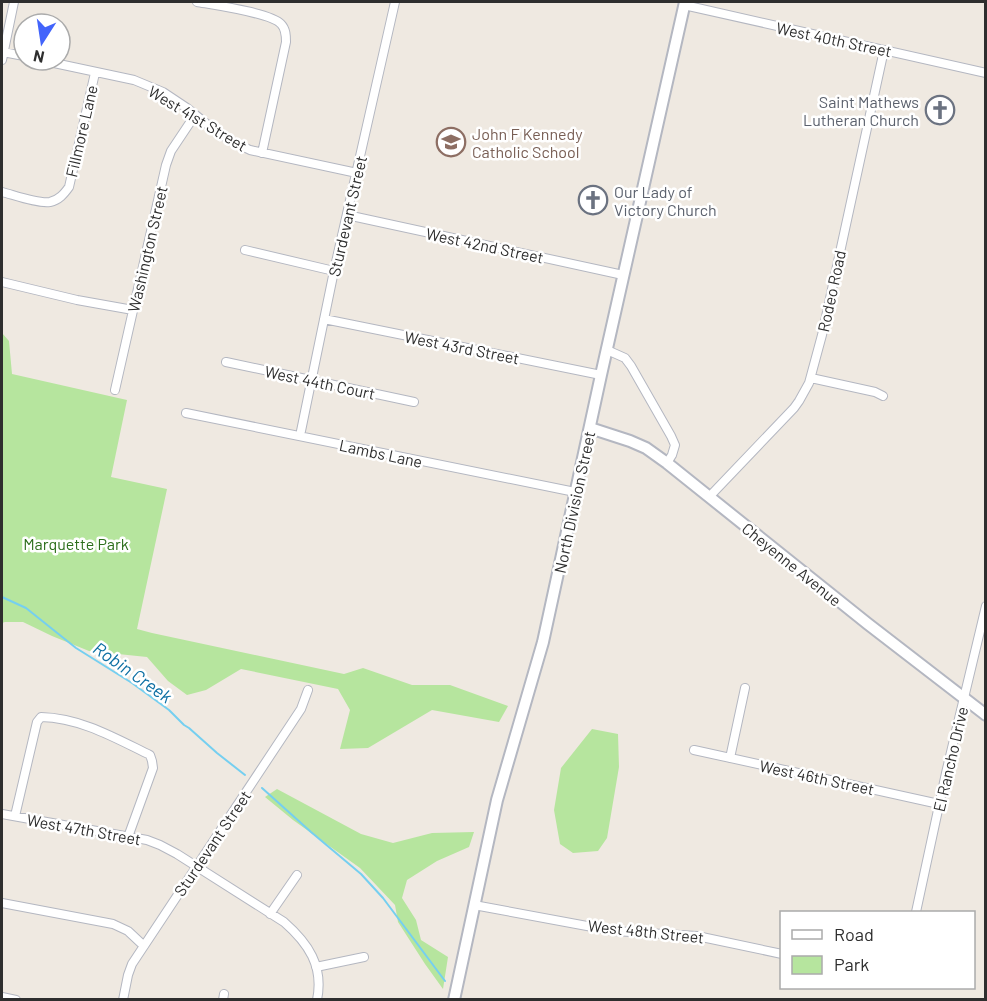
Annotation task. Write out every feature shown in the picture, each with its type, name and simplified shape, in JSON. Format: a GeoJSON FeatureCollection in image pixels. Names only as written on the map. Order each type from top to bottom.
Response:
{"type":"FeatureCollection","features":[{"type":"Feature","properties":{"kind":"main road","name":"North Division Street"},"geometry":{"type":"LineString","coordinates":[[453,999],[497,800],[543,642],[684,3]]}},
{"type":"Feature","properties":{"kind":"main road","name":"Cheyenne Avenue"},"geometry":{"type":"LineString","coordinates":[[590,428],[646,448],[667,462],[868,624],[986,715]]}},
{"type":"Feature","properties":{"kind":"street"},"geometry":{"type":"LineString","coordinates":[[2,56],[14,2]]}},
{"type":"Feature","properties":{"kind":"street"},"geometry":{"type":"LineString","coordinates":[[197,2],[218,4],[267,16],[281,23],[286,33],[262,153]]}},
{"type":"Feature","properties":{"kind":"street","name":"Sturdevant Street"},"geometry":{"type":"LineString","coordinates":[[301,431],[334,271],[395,2]]}},
{"type":"Feature","properties":{"kind":"street","name":"West 40th Street"},"geometry":{"type":"LineString","coordinates":[[684,3],[763,24],[986,73]]}},
{"type":"Feature","properties":{"kind":"street","name":"Rodeo Road"},"geometry":{"type":"LineString","coordinates":[[709,497],[794,408],[810,383],[884,50]]}},
{"type":"Feature","properties":{"kind":"street","name":"West 41st Street"},"geometry":{"type":"LineString","coordinates":[[72,68],[134,81],[163,92],[214,130],[250,150],[357,173]]}},
{"type":"Feature","properties":{"kind":"street","name":"Fillmore Lane"},"geometry":{"type":"LineString","coordinates":[[2,192],[48,202],[62,195],[69,187],[95,73]]}},
{"type":"Feature","properties":{"kind":"street","name":"Washington Street"},"geometry":{"type":"LineString","coordinates":[[115,390],[166,165],[171,151],[195,115]]}},
{"type":"Feature","properties":{"kind":"street","name":"West 42nd Street"},"geometry":{"type":"LineString","coordinates":[[347,214],[624,275]]}},
{"type":"Feature","properties":{"kind":"street"},"geometry":{"type":"LineString","coordinates":[[244,250],[334,271]]}},
{"type":"Feature","properties":{"kind":"street"},"geometry":{"type":"LineString","coordinates":[[2,282],[77,300],[133,310]]}},
{"type":"Feature","properties":{"kind":"street","name":"West 43rd Street"},"geometry":{"type":"LineString","coordinates":[[324,319],[601,375]]}},
{"type":"Feature","properties":{"kind":"street"},"geometry":{"type":"LineString","coordinates":[[607,350],[625,358],[631,366],[675,445],[667,462]]}},
{"type":"Feature","properties":{"kind":"street","name":"West 44th Court"},"geometry":{"type":"LineString","coordinates":[[226,362],[414,402]]}},
{"type":"Feature","properties":{"kind":"street"},"geometry":{"type":"LineString","coordinates":[[811,378],[884,396]]}},
{"type":"Feature","properties":{"kind":"street","name":"Lambs Lane"},"geometry":{"type":"LineString","coordinates":[[186,412],[575,492]]}},
{"type":"Feature","properties":{"kind":"street","name":"El Rancho Drive"},"geometry":{"type":"LineString","coordinates":[[916,911],[963,698],[986,606]]}},
{"type":"Feature","properties":{"kind":"street"},"geometry":{"type":"LineString","coordinates":[[730,758],[745,688]]}},
{"type":"Feature","properties":{"kind":"street","name":"Sturdevant Street"},"geometry":{"type":"LineString","coordinates":[[123,999],[132,964],[301,709],[308,690]]}},
{"type":"Feature","properties":{"kind":"street"},"geometry":{"type":"LineString","coordinates":[[15,816],[37,722],[41,717],[52,717],[98,729],[150,755],[153,768],[128,837]]}},
{"type":"Feature","properties":{"kind":"street","name":"West 46th Street"},"geometry":{"type":"LineString","coordinates":[[694,750],[939,804]]}},
{"type":"Feature","properties":{"kind":"street","name":"West 47th Street"},"geometry":{"type":"LineString","coordinates":[[2,814],[147,840],[160,845],[284,922],[298,935],[312,954],[316,968]]}},
{"type":"Feature","properties":{"kind":"street"},"geometry":{"type":"LineString","coordinates":[[270,914],[297,875]]}},
{"type":"Feature","properties":{"kind":"street"},"geometry":{"type":"LineString","coordinates":[[2,903],[113,924],[128,931],[144,946]]}},
{"type":"Feature","properties":{"kind":"street","name":"West 48th Street"},"geometry":{"type":"LineString","coordinates":[[474,905],[614,931],[697,936],[780,954]]}},
{"type":"Feature","properties":{"kind":"street"},"geometry":{"type":"LineString","coordinates":[[317,999],[319,991],[316,968],[364,957]]}},
{"type":"Feature","properties":{"kind":"street"},"geometry":{"type":"LineString","coordinates":[[2,997],[16,999]]}},
{"type":"Feature","properties":{"kind":"green space","name":"Marquette Park"},"geometry":{"type":"Polygon","coordinates":[[[2,333],[9,341],[12,374],[127,400],[111,477],[167,489],[137,629],[344,674],[363,668],[412,685],[450,685],[508,706],[499,722],[432,710],[368,748],[340,749],[350,710],[338,689],[241,669],[206,690],[187,695],[168,681],[147,657],[89,651],[23,622],[2,623],[2,333]]]}},
{"type":"Feature","properties":{"kind":"green space"},"geometry":{"type":"Polygon","coordinates":[[[592,729],[618,734],[619,767],[607,838],[598,851],[573,853],[560,844],[554,810],[561,768],[592,729]]]}},
{"type":"Feature","properties":{"kind":"green space"},"geometry":{"type":"Polygon","coordinates":[[[277,789],[361,834],[393,843],[432,833],[474,832],[469,847],[437,861],[407,880],[402,898],[416,920],[421,940],[448,957],[443,989],[398,922],[395,905],[360,868],[265,797],[277,789]]]}},
{"type":"Feature","properties":{"kind":"waterway","name":"Robin Creek"},"geometry":{"type":"LineString","coordinates":[[2,597],[26,608],[76,648],[132,683],[169,710],[245,775]]}},
{"type":"Feature","properties":{"kind":"waterway","name":"Robin Creek"},"geometry":{"type":"LineString","coordinates":[[262,788],[361,874],[383,898],[445,981]]}},
{"type":"Feature","properties":{"kind":"place","name":"Saint Mathews Lutheran Church"},"geometry":{"type":"Point","coordinates":[940,110]}},
{"type":"Feature","properties":{"kind":"place","name":"John F Kennedy Catholic School"},"geometry":{"type":"Point","coordinates":[451,142]}},
{"type":"Feature","properties":{"kind":"place","name":"Our Lady of Victory Church"},"geometry":{"type":"Point","coordinates":[593,200]}}]}
